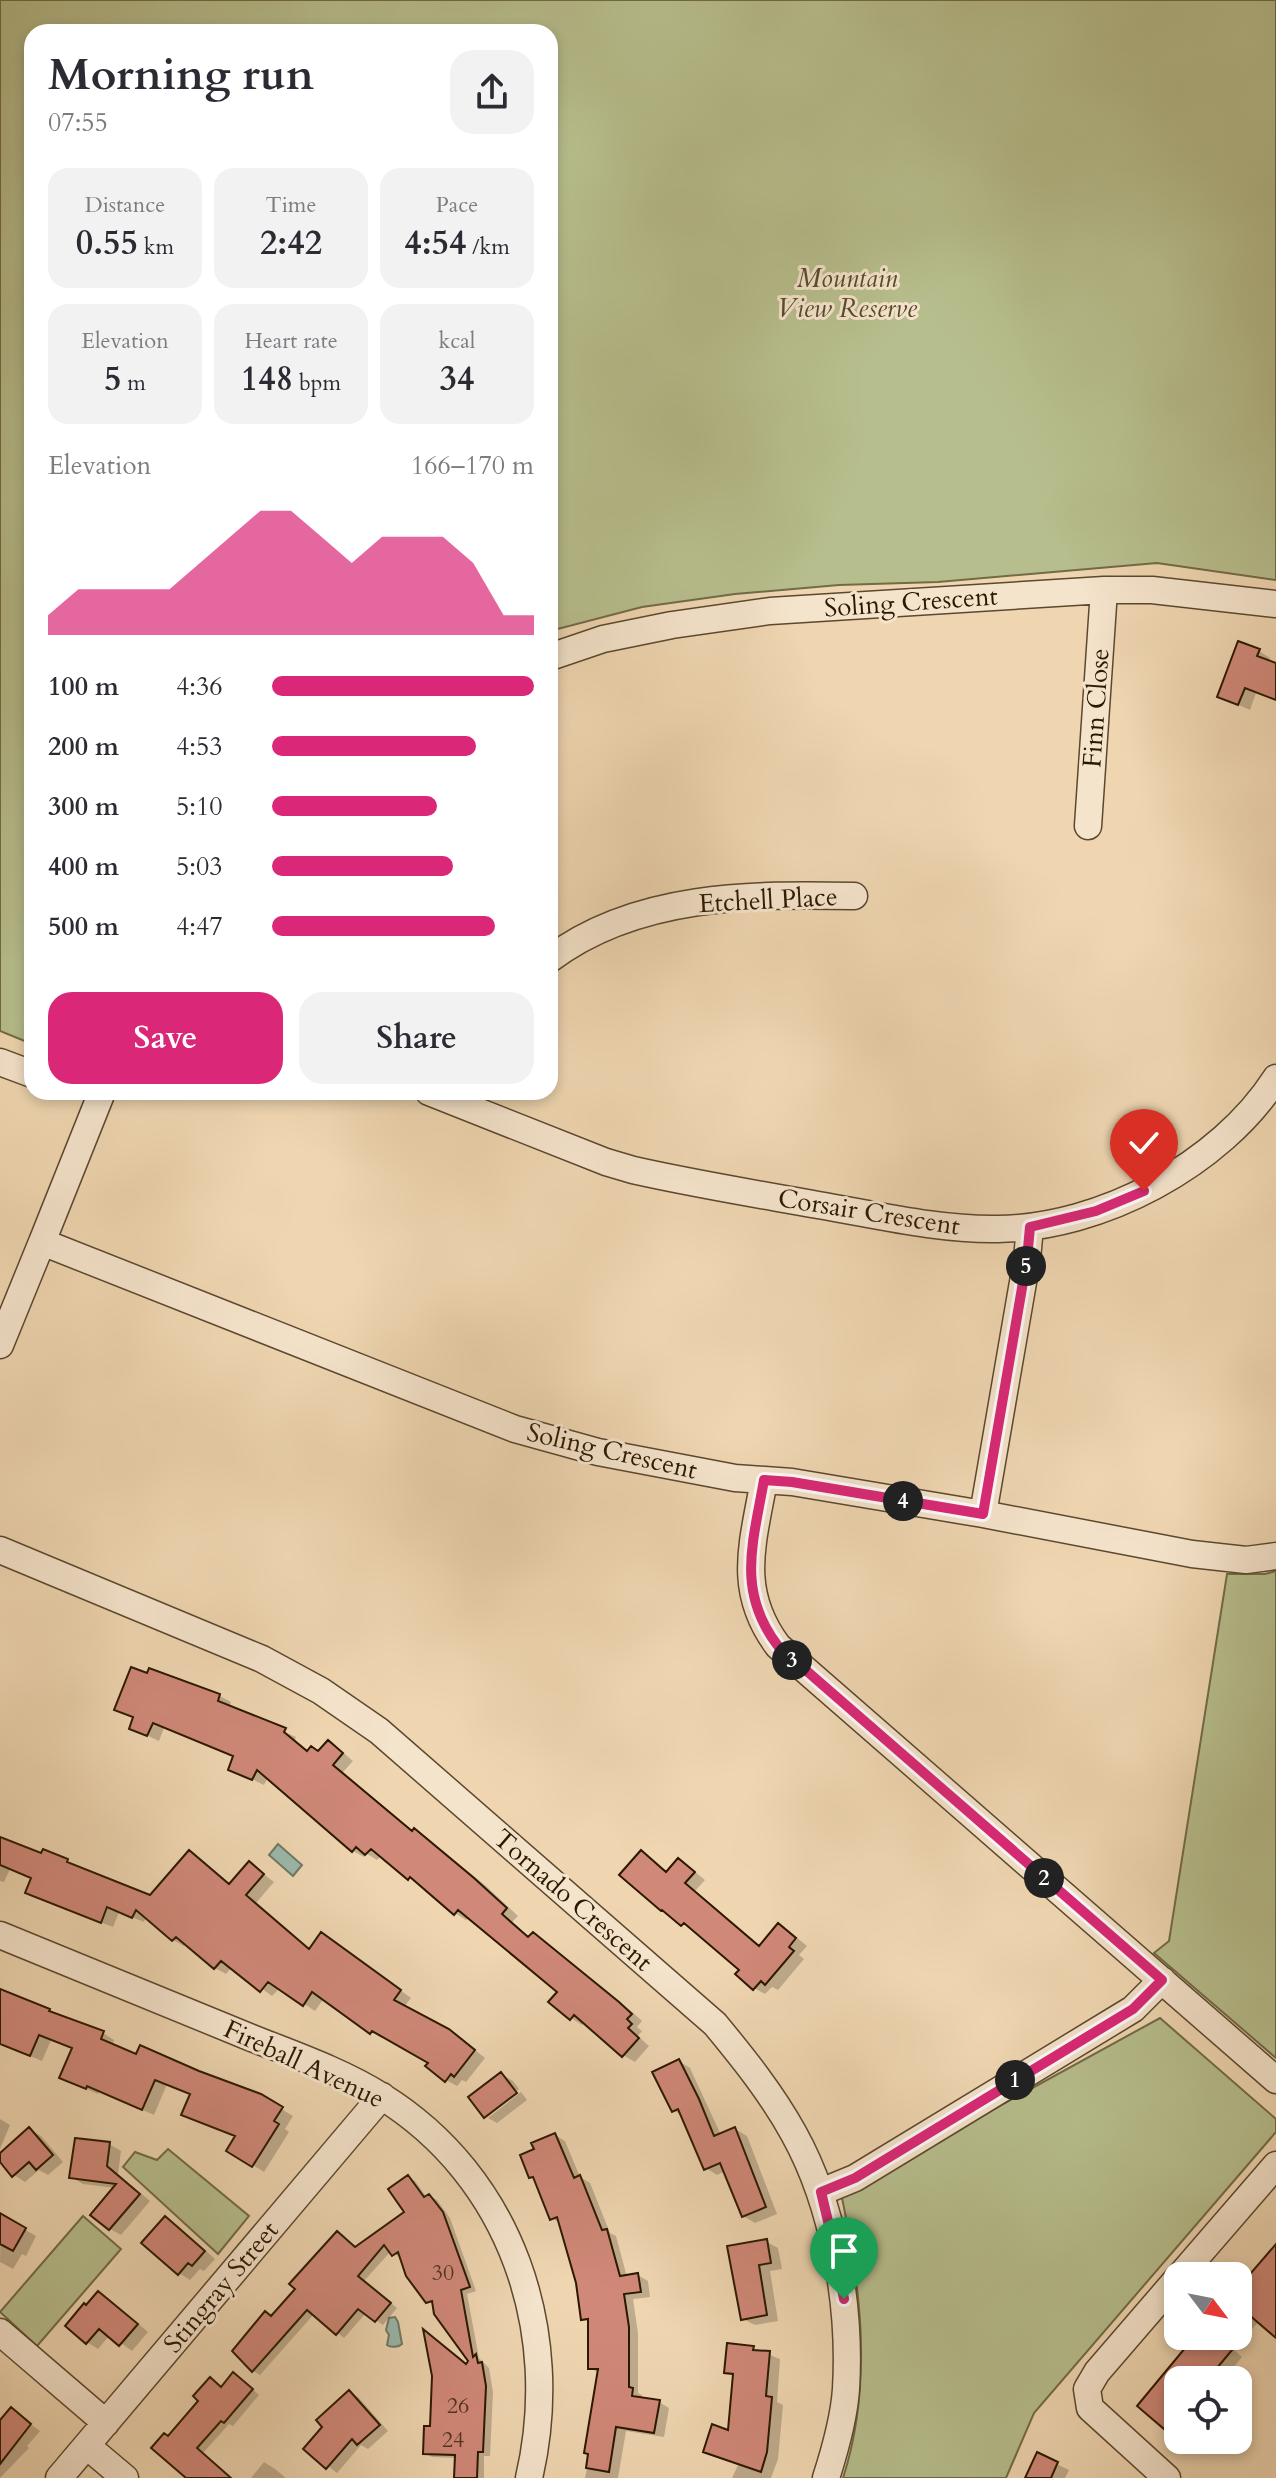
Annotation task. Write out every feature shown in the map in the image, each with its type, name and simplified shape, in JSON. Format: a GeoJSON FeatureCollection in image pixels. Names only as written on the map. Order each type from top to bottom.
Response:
{"type":"FeatureCollection","features":[{"type":"Feature","properties":{"kind":"street","name":"Soling Crescent"},"geometry":{"type":"LineString","coordinates":[[558,654],[603,639],[770,611],[1104,590],[1152,590],[1276,604]]}},
{"type":"Feature","properties":{"kind":"street","name":"Finn Close"},"geometry":{"type":"LineString","coordinates":[[1088,826],[1104,590]]}},
{"type":"Feature","properties":{"kind":"street","name":"Etchell Place"},"geometry":{"type":"LineString","coordinates":[[558,954],[601,929],[686,905],[750,896],[854,896]]}},
{"type":"Feature","properties":{"kind":"street"},"geometry":{"type":"LineString","coordinates":[[0,1062],[24,1071]]}},
{"type":"Feature","properties":{"kind":"street","name":"Corsair Crescent"},"geometry":{"type":"LineString","coordinates":[[474,1100],[606,1162],[666,1178],[941,1226],[1001,1230],[1030,1227],[1096,1211],[1121,1203],[1167,1179],[1226,1135],[1258,1103],[1276,1078]]}},
{"type":"Feature","properties":{"kind":"street"},"geometry":{"type":"LineString","coordinates":[[0,1345],[42,1242],[91,1100]]}},
{"type":"Feature","properties":{"kind":"street"},"geometry":{"type":"LineString","coordinates":[[983,1514],[1030,1227]]}},
{"type":"Feature","properties":{"kind":"street","name":"Soling Crescent"},"geometry":{"type":"LineString","coordinates":[[42,1242],[536,1436],[598,1452],[735,1478],[792,1482],[983,1514],[1192,1554],[1246,1560],[1276,1556]]}},
{"type":"Feature","properties":{"kind":"street"},"geometry":{"type":"LineString","coordinates":[[764,1480],[750,1575],[758,1613],[778,1646],[1276,2080]]}},
{"type":"Feature","properties":{"kind":"street","name":"Tornado Crescent"},"geometry":{"type":"LineString","coordinates":[[0,1550],[262,1659],[321,1691],[379,1731],[715,2024],[772,2098],[795,2135],[821,2192],[844,2299],[846,2389],[835,2450],[826,2478]]}},
{"type":"Feature","properties":{"kind":"street","name":"Fireball Avenue"},"geometry":{"type":"LineString","coordinates":[[0,1935],[329,2070],[382,2096],[426,2131],[468,2176],[488,2204],[516,2259],[531,2305],[540,2359],[540,2408],[529,2478]]}},
{"type":"Feature","properties":{"kind":"street"},"geometry":{"type":"LineString","coordinates":[[821,2192],[855,2178],[1133,2009],[1162,1980]]}},
{"type":"Feature","properties":{"kind":"street","name":"Stingray Street"},"geometry":{"type":"LineString","coordinates":[[59,2478],[382,2096]]}},
{"type":"Feature","properties":{"kind":"street"},"geometry":{"type":"LineString","coordinates":[[1192,2262],[1276,2165]]}},
{"type":"Feature","properties":{"kind":"street"},"geometry":{"type":"LineString","coordinates":[[1164,2294],[1097,2372],[1087,2389],[1090,2408],[1167,2478]]}},
{"type":"Feature","properties":{"kind":"street"},"geometry":{"type":"LineString","coordinates":[[0,2332],[106,2423]]}},
{"type":"Feature","properties":{"kind":"street"},"geometry":{"type":"LineString","coordinates":[[87,2446],[125,2478]]}},
{"type":"Feature","properties":{"kind":"green space","name":"Mountain View Reserve"},"geometry":{"type":"Polygon","coordinates":[[[0,0],[1276,0],[1276,580],[1157,563],[938,582],[839,585],[735,594],[642,607],[558,629],[558,24],[24,24],[24,1041],[0,1031],[0,0]]]}},
{"type":"Feature","properties":{"kind":"green space"},"geometry":{"type":"Polygon","coordinates":[[[1276,1571],[1276,2058],[1154,1953],[1169,1941],[1227,1574],[1276,1571]]]}},
{"type":"Feature","properties":{"kind":"green space"},"geometry":{"type":"Polygon","coordinates":[[[1160,2018],[1276,2119],[1276,2132],[1034,2413],[1006,2478],[843,2478],[858,2407],[861,2336],[854,2264],[841,2193],[1160,2018]]]}},
{"type":"Feature","properties":{"kind":"green space"},"geometry":{"type":"Polygon","coordinates":[[[168,2149],[249,2216],[218,2254],[123,2167],[135,2152],[157,2160],[168,2149]]]}},
{"type":"Feature","properties":{"kind":"green space"},"geometry":{"type":"Polygon","coordinates":[[[83,2216],[121,2249],[37,2346],[0,2312],[83,2216]]]}},
{"type":"Feature","properties":{"kind":"shaded area"},"geometry":{"type":"Polygon","coordinates":[[[278,1844],[302,1865],[293,1876],[269,1855],[278,1844]]]}},
{"type":"Feature","properties":{"kind":"shaded area"},"geometry":{"type":"Polygon","coordinates":[[[395,2317],[402,2344],[393,2347],[387,2345],[389,2335],[386,2330],[389,2318],[395,2317]]]}},
{"type":"Feature","properties":{"kind":"building"},"geometry":{"type":"Polygon","coordinates":[[[1238,641],[1260,649],[1257,656],[1276,663],[1276,700],[1245,688],[1238,705],[1217,697],[1238,641]]]}},
{"type":"Feature","properties":{"kind":"building"},"geometry":{"type":"Polygon","coordinates":[[[131,1667],[147,1673],[149,1668],[220,1694],[218,1701],[286,1728],[284,1732],[307,1751],[311,1746],[318,1751],[328,1740],[343,1753],[333,1765],[474,1878],[507,1908],[502,1914],[528,1937],[533,1932],[619,2002],[632,2014],[627,2019],[632,2024],[628,2028],[639,2038],[622,2057],[574,2015],[570,2020],[548,2002],[557,1992],[458,1910],[454,1915],[371,1849],[365,1855],[356,1847],[352,1852],[257,1770],[252,1780],[228,1770],[233,1756],[153,1723],[147,1736],[129,1729],[133,1717],[114,1710],[131,1667]]]}},
{"type":"Feature","properties":{"kind":"building"},"geometry":{"type":"Polygon","coordinates":[[[0,1837],[41,1853],[43,1849],[68,1859],[67,1862],[150,1895],[189,1850],[229,1884],[249,1861],[264,1874],[246,1895],[309,1949],[321,1932],[401,1990],[394,2000],[449,2029],[475,2050],[454,2077],[451,2074],[445,2082],[425,2066],[428,2063],[372,2031],[370,2034],[312,1992],[303,2006],[268,1982],[260,1992],[221,1961],[214,1969],[176,1937],[172,1941],[136,1910],[132,1918],[107,1907],[101,1923],[25,1893],[31,1878],[0,1865],[0,1837]]]}},
{"type":"Feature","properties":{"kind":"building"},"geometry":{"type":"Polygon","coordinates":[[[641,1850],[666,1872],[678,1858],[695,1872],[685,1883],[759,1946],[778,1923],[796,1938],[789,1947],[794,1951],[765,1985],[761,1981],[753,1990],[735,1974],[739,1970],[684,1923],[681,1926],[619,1875],[641,1850]]]}},
{"type":"Feature","properties":{"kind":"building"},"geometry":{"type":"Polygon","coordinates":[[[0,1989],[104,2031],[101,2039],[136,2054],[140,2045],[261,2094],[283,2107],[274,2121],[279,2124],[252,2167],[226,2151],[235,2136],[181,2115],[190,2094],[155,2080],[142,2110],[87,2086],[86,2089],[59,2078],[72,2048],[39,2035],[30,2056],[0,2044],[0,1989]]]}},
{"type":"Feature","properties":{"kind":"building"},"geometry":{"type":"Polygon","coordinates":[[[679,2059],[714,2136],[735,2127],[766,2207],[742,2217],[720,2163],[704,2170],[678,2109],[672,2112],[652,2072],[679,2059]]]}},
{"type":"Feature","properties":{"kind":"building"},"geometry":{"type":"Polygon","coordinates":[[[501,2072],[517,2093],[484,2118],[468,2097],[501,2072]]]}},
{"type":"Feature","properties":{"kind":"building"},"geometry":{"type":"Polygon","coordinates":[[[29,2127],[53,2155],[36,2170],[29,2162],[12,2177],[0,2162],[0,2153],[29,2127]]]}},
{"type":"Feature","properties":{"kind":"building"},"geometry":{"type":"Polygon","coordinates":[[[555,2133],[574,2178],[580,2175],[602,2230],[607,2229],[620,2276],[638,2273],[641,2292],[624,2294],[629,2327],[629,2387],[633,2388],[632,2396],[660,2400],[654,2433],[616,2427],[609,2472],[586,2468],[588,2454],[584,2453],[598,2369],[588,2369],[588,2319],[581,2320],[576,2283],[557,2217],[550,2220],[533,2177],[529,2178],[520,2155],[534,2149],[531,2143],[555,2133]]]}},
{"type":"Feature","properties":{"kind":"building"},"geometry":{"type":"Polygon","coordinates":[[[75,2138],[110,2142],[107,2166],[140,2194],[109,2230],[90,2215],[116,2184],[69,2178],[75,2138]]]}},
{"type":"Feature","properties":{"kind":"building"},"geometry":{"type":"Polygon","coordinates":[[[408,2175],[424,2197],[429,2194],[443,2212],[470,2287],[461,2290],[473,2357],[476,2354],[478,2363],[482,2362],[486,2386],[483,2452],[478,2452],[477,2478],[454,2478],[455,2455],[423,2454],[424,2426],[430,2426],[432,2376],[423,2329],[466,2364],[468,2361],[434,2314],[432,2301],[426,2303],[406,2276],[398,2252],[392,2256],[384,2245],[358,2276],[391,2303],[375,2322],[358,2309],[336,2335],[307,2310],[252,2372],[232,2351],[265,2311],[271,2316],[295,2289],[289,2284],[337,2231],[355,2247],[404,2212],[388,2189],[408,2175]]]}},
{"type":"Feature","properties":{"kind":"building"},"geometry":{"type":"Polygon","coordinates":[[[0,2213],[26,2228],[13,2251],[0,2244],[0,2213]]]}},
{"type":"Feature","properties":{"kind":"building"},"geometry":{"type":"Polygon","coordinates":[[[165,2216],[205,2251],[192,2266],[188,2263],[178,2275],[141,2243],[165,2216]]]}},
{"type":"Feature","properties":{"kind":"building"},"geometry":{"type":"Polygon","coordinates":[[[767,2239],[771,2263],[759,2265],[767,2315],[741,2320],[727,2246],[767,2239]]]}},
{"type":"Feature","properties":{"kind":"building"},"geometry":{"type":"Polygon","coordinates":[[[1276,2244],[1276,2338],[1252,2317],[1252,2272],[1276,2244]]]}},
{"type":"Feature","properties":{"kind":"building"},"geometry":{"type":"Polygon","coordinates":[[[98,2291],[138,2324],[119,2346],[99,2329],[86,2344],[65,2326],[98,2291]]]}},
{"type":"Feature","properties":{"kind":"building"},"geometry":{"type":"Polygon","coordinates":[[[727,2343],[770,2351],[766,2396],[772,2397],[767,2452],[761,2472],[703,2452],[712,2424],[728,2430],[733,2374],[724,2373],[727,2343]]]}},
{"type":"Feature","properties":{"kind":"building"},"geometry":{"type":"Polygon","coordinates":[[[1183,2350],[1232,2350],[1219,2366],[1170,2366],[1183,2350]]]}},
{"type":"Feature","properties":{"kind":"building"},"geometry":{"type":"Polygon","coordinates":[[[233,2372],[253,2389],[197,2448],[231,2478],[186,2478],[151,2448],[164,2433],[168,2436],[198,2401],[193,2396],[210,2377],[221,2387],[233,2372]]]}},
{"type":"Feature","properties":{"kind":"building"},"geometry":{"type":"Polygon","coordinates":[[[1164,2373],[1164,2429],[1137,2406],[1164,2373]]]}},
{"type":"Feature","properties":{"kind":"building"},"geometry":{"type":"Polygon","coordinates":[[[349,2390],[380,2425],[357,2445],[352,2439],[326,2469],[303,2449],[322,2427],[316,2420],[349,2390]]]}},
{"type":"Feature","properties":{"kind":"building"},"geometry":{"type":"Polygon","coordinates":[[[11,2407],[31,2424],[0,2464],[0,2420],[11,2407]]]}},
{"type":"Feature","properties":{"kind":"building"},"geometry":{"type":"Polygon","coordinates":[[[1037,2452],[1058,2462],[1051,2478],[1025,2478],[1037,2452]]]}},
{"type":"Feature","properties":{"kind":"route"},"geometry":{"type":"LineString","coordinates":[[844,2299],[821,2192],[855,2178],[1133,2009],[1162,1980],[778,1646],[763,1625],[751,1588],[751,1553],[764,1480],[983,1514],[1030,1227],[1096,1211],[1144,1191]]}}]}
